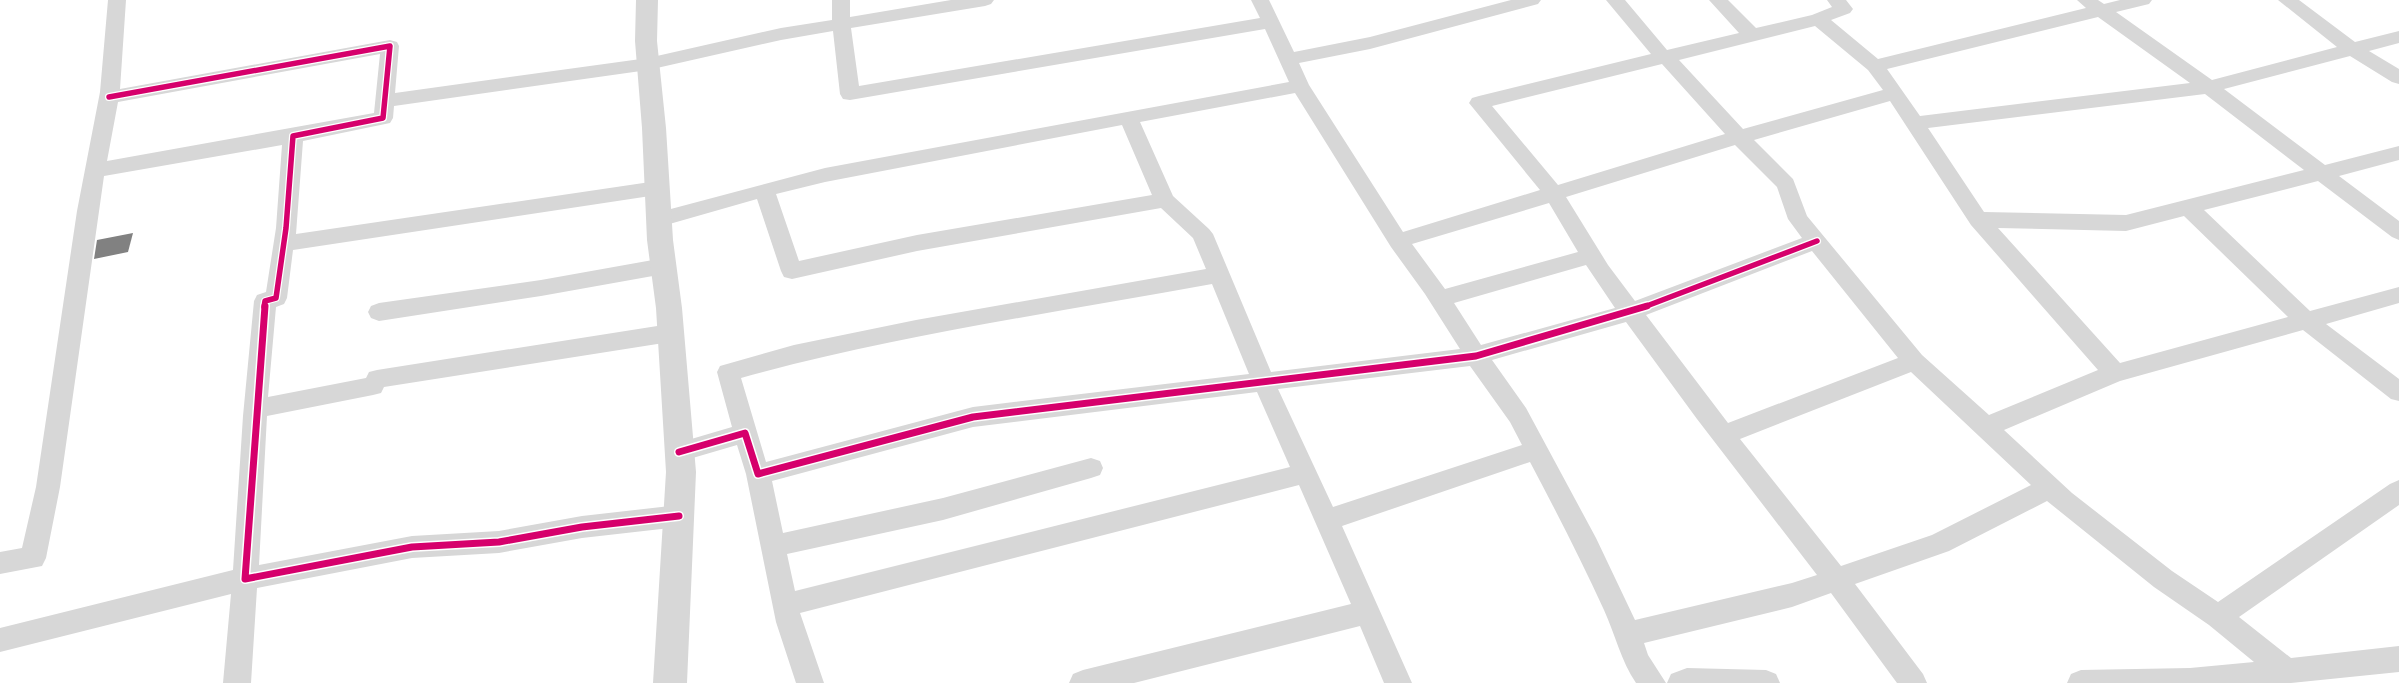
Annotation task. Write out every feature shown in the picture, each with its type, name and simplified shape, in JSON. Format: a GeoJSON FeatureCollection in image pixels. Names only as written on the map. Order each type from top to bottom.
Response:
{"type":"FeatureCollection","features":[{"type":"Feature","properties":{"kind":"street"},"geometry":{"type":"LineString","coordinates":[[0,563],[33,558],[48,487],[82,248],[109,98],[117,0]]}},
{"type":"Feature","properties":{"kind":"street"},"geometry":{"type":"LineString","coordinates":[[647,0],[646,41],[681,472],[670,683]]}},
{"type":"Feature","properties":{"kind":"street"},"geometry":{"type":"LineString","coordinates":[[841,0],[850,94],[1271,22]]}},
{"type":"Feature","properties":{"kind":"street"},"geometry":{"type":"LineString","coordinates":[[384,101],[648,64],[781,34],[985,0]]}},
{"type":"Feature","properties":{"kind":"street"},"geometry":{"type":"LineString","coordinates":[[1260,0],[1300,86],[1398,242],[1440,299],[1476,356],[1518,415],[1587,546],[1626,632],[1637,662],[1652,683]]}},
{"type":"Feature","properties":{"kind":"street"},"geometry":{"type":"LineString","coordinates":[[1288,58],[1370,43],[1532,0]]}},
{"type":"Feature","properties":{"kind":"street"},"geometry":{"type":"LineString","coordinates":[[1615,0],[1739,137],[1786,184],[1798,219],[1914,361],[2049,487],[2163,579],[2218,617],[2288,671]]}},
{"type":"Feature","properties":{"kind":"street"},"geometry":{"type":"LineString","coordinates":[[1718,0],[1752,35]]}},
{"type":"Feature","properties":{"kind":"street"},"geometry":{"type":"LineString","coordinates":[[1836,0],[1844,8],[1818,19],[1479,103],[1554,194],[1591,256],[1631,312],[1836,579],[1913,683]]}},
{"type":"Feature","properties":{"kind":"street"},"geometry":{"type":"LineString","coordinates":[[1874,66],[2094,6],[2143,0]]}},
{"type":"Feature","properties":{"kind":"street"},"geometry":{"type":"LineString","coordinates":[[2287,0],[2352,49],[2399,78]]}},
{"type":"Feature","properties":{"kind":"street"},"geometry":{"type":"LineString","coordinates":[[2094,6],[2164,53],[2399,232]]}},
{"type":"Feature","properties":{"kind":"street"},"geometry":{"type":"LineString","coordinates":[[1818,19],[1874,66],[1895,93],[1978,220],[2116,373]]}},
{"type":"Feature","properties":{"kind":"street"},"geometry":{"type":"LineString","coordinates":[[1915,123],[2208,87],[2399,37]]}},
{"type":"Feature","properties":{"kind":"street"},"geometry":{"type":"LineString","coordinates":[[95,170],[293,136],[383,118],[390,46],[109,98]]}},
{"type":"Feature","properties":{"kind":"street"},"geometry":{"type":"LineString","coordinates":[[659,219],[825,175],[1300,86]]}},
{"type":"Feature","properties":{"kind":"street"},"geometry":{"type":"LineString","coordinates":[[1398,242],[1739,137],[1895,93]]}},
{"type":"Feature","properties":{"kind":"street"},"geometry":{"type":"LineString","coordinates":[[1128,117],[1165,200],[1202,234],[1264,383],[1327,520],[1398,683]]}},
{"type":"Feature","properties":{"kind":"street"},"geometry":{"type":"LineString","coordinates":[[237,683],[265,301],[276,298],[293,136]]}},
{"type":"Feature","properties":{"kind":"street"},"geometry":{"type":"LineString","coordinates":[[1978,220],[2126,223],[2399,153]]}},
{"type":"Feature","properties":{"kind":"street"},"geometry":{"type":"LineString","coordinates":[[283,244],[657,188]]}},
{"type":"Feature","properties":{"kind":"street"},"geometry":{"type":"LineString","coordinates":[[764,190],[792,271],[917,243],[1165,200]]}},
{"type":"Feature","properties":{"kind":"street"},"geometry":{"type":"LineString","coordinates":[[2187,206],[2307,321],[2399,392]]}},
{"type":"Feature","properties":{"kind":"street"},"geometry":{"type":"LineString","coordinates":[[758,474],[973,417],[1476,356],[1631,312],[1817,241]]}},
{"type":"Feature","properties":{"kind":"street"},"geometry":{"type":"LineString","coordinates":[[1440,299],[1591,256]]}},
{"type":"Feature","properties":{"kind":"street"},"geometry":{"type":"LineString","coordinates":[[379,312],[541,288],[664,266]]}},
{"type":"Feature","properties":{"kind":"street"},"geometry":{"type":"LineString","coordinates":[[810,683],[789,622],[758,474],[728,372],[794,354],[1219,275]]}},
{"type":"Feature","properties":{"kind":"street"},"geometry":{"type":"LineString","coordinates":[[1986,427],[2116,373],[2399,296]]}},
{"type":"Feature","properties":{"kind":"street"},"geometry":{"type":"LineString","coordinates":[[256,409],[373,386],[377,379],[670,333]]}},
{"type":"Feature","properties":{"kind":"street"},"geometry":{"type":"LineString","coordinates":[[1724,435],[1914,361]]}},
{"type":"Feature","properties":{"kind":"street"},"geometry":{"type":"LineString","coordinates":[[679,452],[745,433]]}},
{"type":"Feature","properties":{"kind":"street"},"geometry":{"type":"LineString","coordinates":[[1327,520],[1536,450]]}},
{"type":"Feature","properties":{"kind":"street"},"geometry":{"type":"LineString","coordinates":[[773,546],[943,510],[1091,468]]}},
{"type":"Feature","properties":{"kind":"street"},"geometry":{"type":"LineString","coordinates":[[786,605],[1306,474]]}},
{"type":"Feature","properties":{"kind":"street"},"geometry":{"type":"LineString","coordinates":[[1626,632],[1638,632],[1792,595],[1940,543],[2026,501],[2049,487]]}},
{"type":"Feature","properties":{"kind":"street"},"geometry":{"type":"LineString","coordinates":[[2218,617],[2399,491]]}},
{"type":"Feature","properties":{"kind":"street"},"geometry":{"type":"LineString","coordinates":[[0,640],[245,579],[412,547],[499,542],[582,527],[679,516]]}},
{"type":"Feature","properties":{"kind":"street"},"geometry":{"type":"LineString","coordinates":[[1083,683],[1367,612]]}},
{"type":"Feature","properties":{"kind":"street"},"geometry":{"type":"LineString","coordinates":[[2081,683],[2190,681],[2399,659]]}},
{"type":"Feature","properties":{"kind":"street"},"geometry":{"type":"LineString","coordinates":[[1681,683],[1687,681],[1766,683]]}},
{"type":"Feature","properties":{"kind":"building"},"geometry":{"type":"Polygon","coordinates":[[[133,233],[128,252],[94,259],[97,240],[133,233]]]}},
{"type":"Feature","properties":{"kind":"cycle path"},"geometry":{"type":"LineString","coordinates":[[109,97],[390,46],[383,118],[293,136],[286,228],[276,298],[265,301],[255,416],[245,579],[412,547],[499,542],[582,527],[679,516]]}},
{"type":"Feature","properties":{"kind":"cycle path"},"geometry":{"type":"LineString","coordinates":[[679,452],[745,433],[758,474],[973,417],[1476,356],[1631,312],[1817,241]]}}]}
